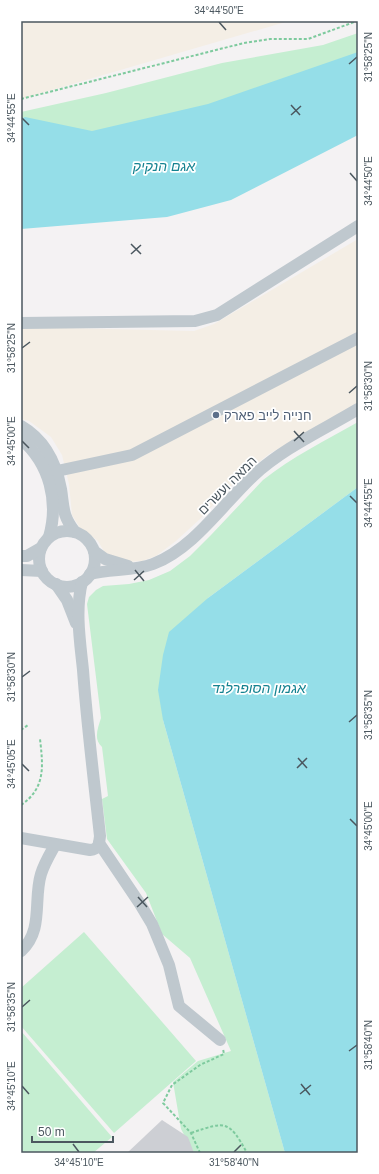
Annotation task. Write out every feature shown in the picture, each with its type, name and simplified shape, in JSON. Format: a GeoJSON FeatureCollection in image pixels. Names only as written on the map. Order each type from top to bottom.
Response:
{"type":"FeatureCollection","features":[{"type":"Feature","properties":{"kind":"street"},"geometry":{"type":"LineString","coordinates":[[21,323],[195,321],[218,315],[358,226]]}},
{"type":"Feature","properties":{"kind":"street"},"geometry":{"type":"LineString","coordinates":[[57,471],[132,455],[358,338]]}},
{"type":"Feature","properties":{"kind":"street","name":"המאה ועשרים"},"geometry":{"type":"LineString","coordinates":[[86,578],[100,571],[137,568],[152,565],[163,560],[194,537],[252,477],[268,464],[358,409]]}},
{"type":"Feature","properties":{"kind":"street"},"geometry":{"type":"LineString","coordinates":[[21,426],[42,443],[52,458],[57,471],[66,519],[75,532]]}},
{"type":"Feature","properties":{"kind":"street"},"geometry":{"type":"LineString","coordinates":[[21,440],[32,450],[42,463],[51,490],[54,505],[52,526],[49,537],[41,548],[27,556],[21,556]]}},
{"type":"Feature","properties":{"kind":"street"},"geometry":{"type":"LineString","coordinates":[[21,838],[55,845],[95,850],[98,846],[100,836],[89,741],[80,632],[79,596],[86,578],[94,566],[94,550],[90,542],[75,532],[61,531],[49,537]]}},
{"type":"Feature","properties":{"kind":"street"},"geometry":{"type":"LineString","coordinates":[[41,548],[39,560],[42,571],[48,579],[56,584],[74,586],[86,578]]}},
{"type":"Feature","properties":{"kind":"street"},"geometry":{"type":"LineString","coordinates":[[94,550],[105,559],[137,568]]}},
{"type":"Feature","properties":{"kind":"street"},"geometry":{"type":"LineString","coordinates":[[21,570],[42,571]]}},
{"type":"Feature","properties":{"kind":"street"},"geometry":{"type":"LineString","coordinates":[[56,584],[67,600],[80,632]]}},
{"type":"Feature","properties":{"kind":"street"},"geometry":{"type":"LineString","coordinates":[[99,843],[152,924],[168,965],[179,1006],[220,1040]]}},
{"type":"Feature","properties":{"kind":"street"},"geometry":{"type":"LineString","coordinates":[[21,951],[33,936],[36,926],[41,873],[55,845]]}},
{"type":"Feature","properties":{"kind":"path"},"geometry":{"type":"LineString","coordinates":[[21,99],[244,43],[270,39],[308,39],[357,21]]}},
{"type":"Feature","properties":{"kind":"path"},"geometry":{"type":"LineString","coordinates":[[21,730],[28,725]]}},
{"type":"Feature","properties":{"kind":"path"},"geometry":{"type":"LineString","coordinates":[[21,805],[31,798],[41,778],[42,764],[40,739]]}},
{"type":"Feature","properties":{"kind":"path"},"geometry":{"type":"LineString","coordinates":[[200,1153],[191,1133],[163,1103],[172,1086],[200,1065],[224,1054],[220,1040]]}},
{"type":"Feature","properties":{"kind":"path"},"geometry":{"type":"LineString","coordinates":[[191,1133],[217,1124],[227,1127],[234,1131],[247,1153]]}},
{"type":"Feature","properties":{"kind":"green space"},"geometry":{"type":"Polygon","coordinates":[[[358,33],[358,70],[235,111],[21,142],[21,112],[106,93],[222,63],[323,45],[358,33]]]}},
{"type":"Feature","properties":{"kind":"green space"},"geometry":{"type":"Polygon","coordinates":[[[358,422],[358,487],[208,598],[163,720],[285,1153],[194,1153],[181,1129],[173,1082],[198,1061],[231,1051],[190,958],[162,934],[146,893],[107,839],[102,799],[108,796],[102,747],[99,744],[97,737],[101,718],[87,604],[89,597],[103,586],[129,584],[149,580],[170,571],[190,556],[263,480],[297,456],[358,422]]]}},
{"type":"Feature","properties":{"kind":"green space"},"geometry":{"type":"Polygon","coordinates":[[[84,932],[196,1061],[114,1133],[21,1026],[21,988],[84,932]]]}},
{"type":"Feature","properties":{"kind":"green space"},"geometry":{"type":"Polygon","coordinates":[[[21,1031],[112,1137],[93,1153],[21,1153],[21,1031]]]}},
{"type":"Feature","properties":{"kind":"sand"},"geometry":{"type":"Polygon","coordinates":[[[21,21],[289,21],[21,99],[21,21]]]}},
{"type":"Feature","properties":{"kind":"sand"},"geometry":{"type":"Polygon","coordinates":[[[358,239],[358,403],[269,454],[240,477],[200,519],[176,541],[156,556],[142,561],[126,562],[105,553],[98,541],[80,528],[72,515],[69,484],[62,455],[51,437],[29,421],[21,419],[21,327],[194,331],[214,324],[358,239]]]}},
{"type":"Feature","properties":{"kind":"water","name":"אגם הנקיק"},"geometry":{"type":"Polygon","coordinates":[[[358,52],[358,135],[231,200],[167,217],[21,229],[21,119],[25,117],[92,131],[208,104],[358,52]]]}},
{"type":"Feature","properties":{"kind":"water","name":"אגמון הסופרלנד"},"geometry":{"type":"Polygon","coordinates":[[[358,487],[358,1153],[285,1153],[163,720],[158,690],[163,655],[169,632],[208,598],[358,487]]]}},
{"type":"Feature","properties":{"kind":"building"},"geometry":{"type":"Polygon","coordinates":[[[162,1120],[188,1137],[194,1153],[127,1153],[162,1120]]]}},
{"type":"Feature","properties":{"kind":"place","name":"חנייה לייב פארק"},"geometry":{"type":"Point","coordinates":[216,415]}}]}
